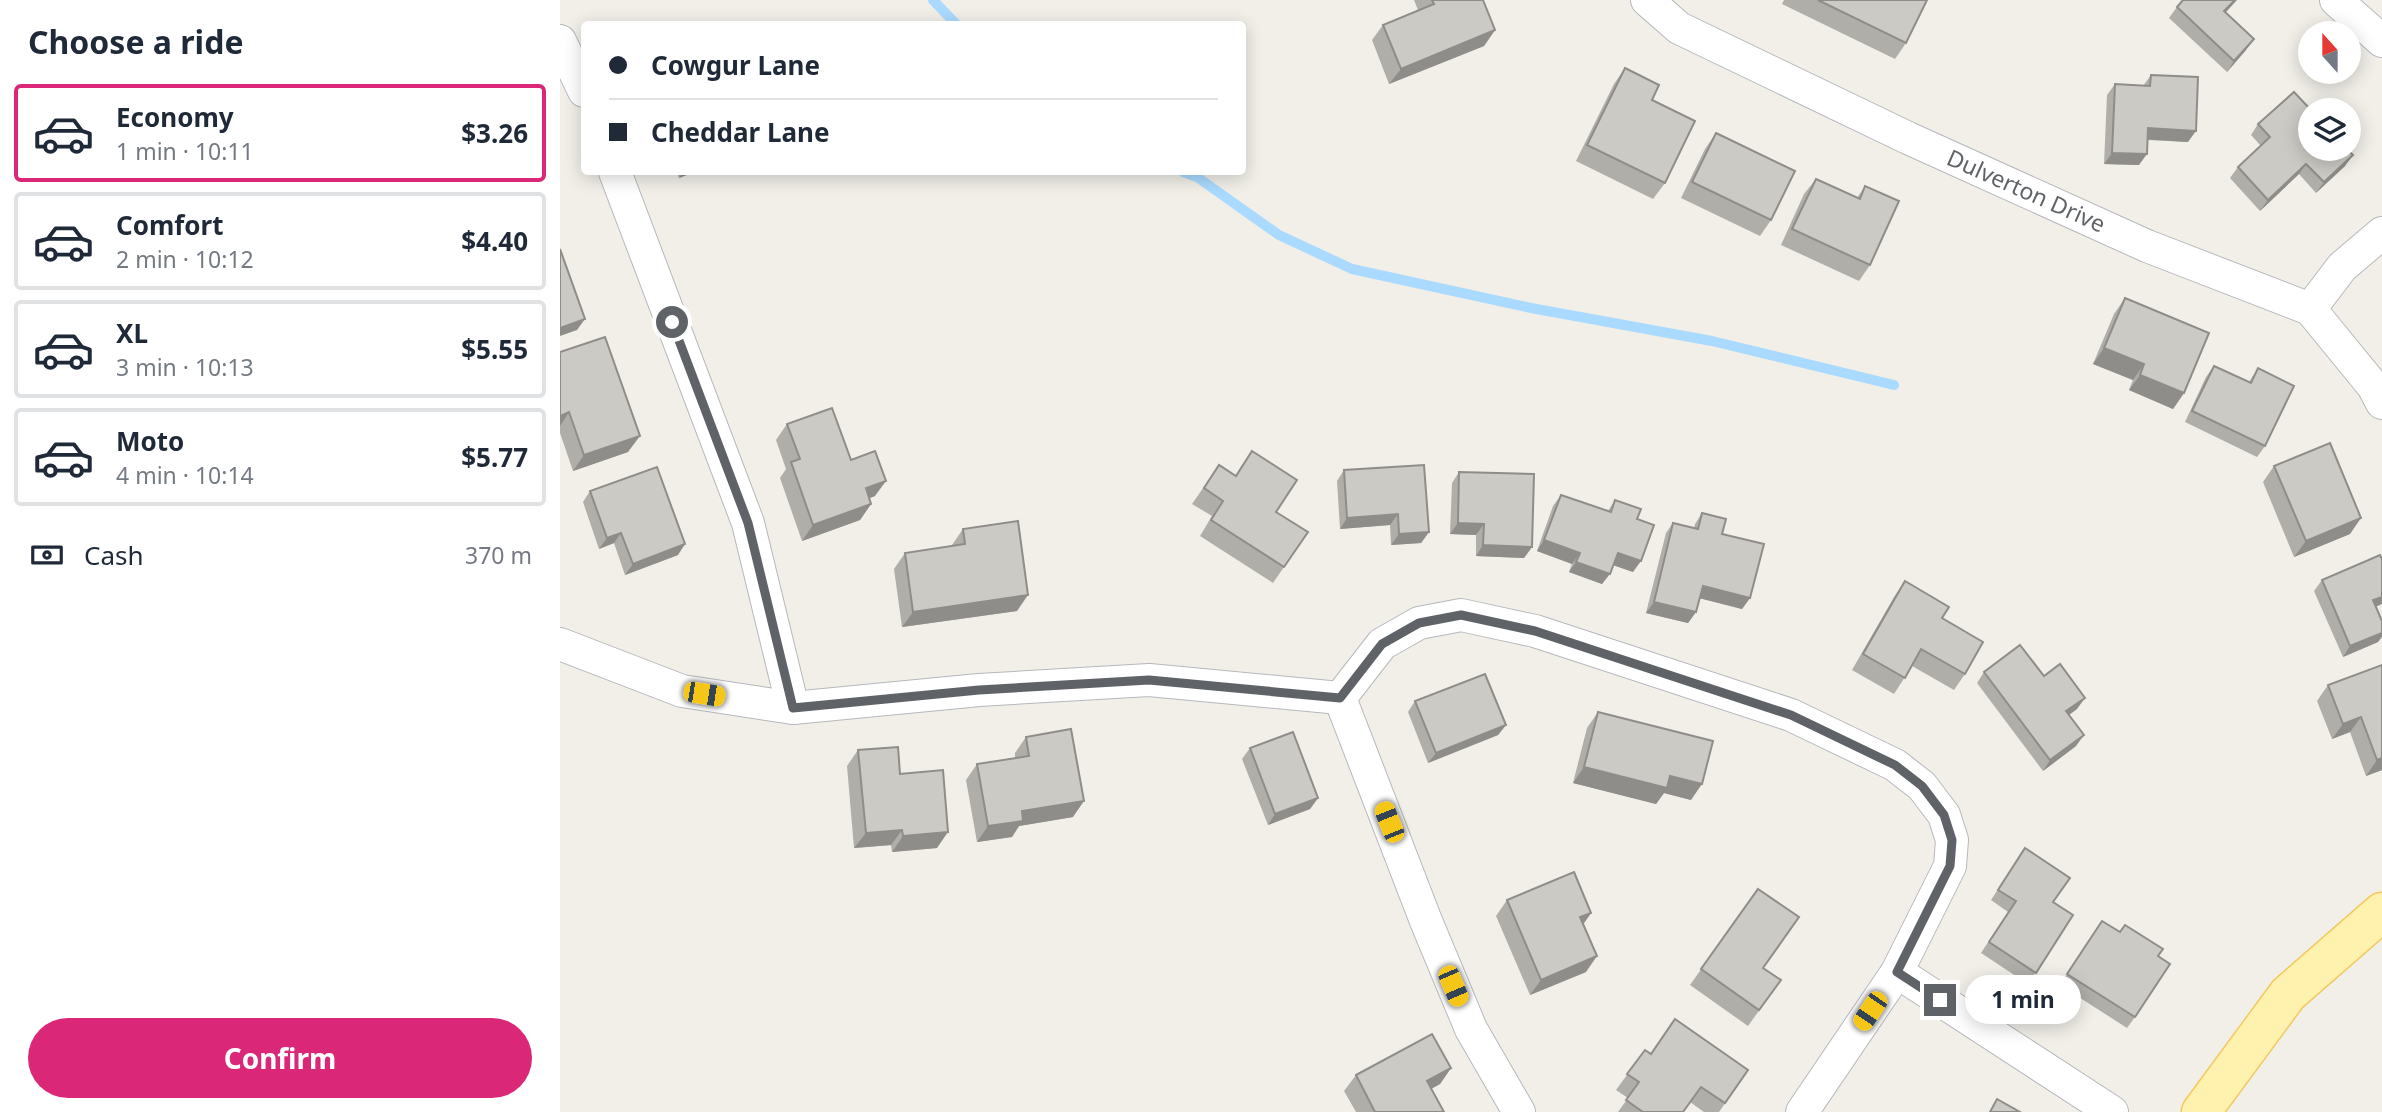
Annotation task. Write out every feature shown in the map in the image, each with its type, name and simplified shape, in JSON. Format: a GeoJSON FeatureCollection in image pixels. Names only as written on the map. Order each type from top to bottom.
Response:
{"type":"FeatureCollection","features":[{"type":"Feature","properties":{"kind":"main road"},"geometry":{"type":"LineString","coordinates":[[2201,1112],[2288,994],[2382,912]]}},
{"type":"Feature","properties":{"kind":"street","name":"Dulverton Drive"},"geometry":{"type":"LineString","coordinates":[[1647,0],[1679,28],[1908,138],[2147,246],[2310,309],[2373,386],[2382,403]]}},
{"type":"Feature","properties":{"kind":"street"},"geometry":{"type":"LineString","coordinates":[[2336,0],[2382,40]]}},
{"type":"Feature","properties":{"kind":"street"},"geometry":{"type":"LineString","coordinates":[[560,41],[581,84]]}},
{"type":"Feature","properties":{"kind":"street"},"geometry":{"type":"LineString","coordinates":[[616,175],[748,523],[793,708]]}},
{"type":"Feature","properties":{"kind":"street"},"geometry":{"type":"LineString","coordinates":[[2310,309],[2342,267],[2382,233]]}},
{"type":"Feature","properties":{"kind":"street"},"geometry":{"type":"LineString","coordinates":[[1340,698],[1382,644],[1419,623],[1461,615],[1535,631],[1791,715],[1895,765],[1922,786],[1944,815],[1952,840],[1950,866],[1897,972],[1802,1112]]}},
{"type":"Feature","properties":{"kind":"street"},"geometry":{"type":"LineString","coordinates":[[560,644],[682,691],[793,708],[979,690],[1149,680],[1340,698]]}},
{"type":"Feature","properties":{"kind":"street"},"geometry":{"type":"LineString","coordinates":[[1340,698],[1471,1029],[1519,1112]]}},
{"type":"Feature","properties":{"kind":"street"},"geometry":{"type":"LineString","coordinates":[[1897,972],[2112,1112]]}},
{"type":"Feature","properties":{"kind":"building"},"geometry":{"type":"Polygon","coordinates":[[[1432,0],[1483,0],[1495,30],[1401,69],[1383,25],[1434,4],[1432,0]]]}},
{"type":"Feature","properties":{"kind":"building"},"geometry":{"type":"Polygon","coordinates":[[[1818,0],[1927,0],[1906,43],[1818,0]]]}},
{"type":"Feature","properties":{"kind":"building"},"geometry":{"type":"Polygon","coordinates":[[[2183,0],[2235,0],[2224,11],[2254,39],[2234,61],[2177,7],[2183,0]]]}},
{"type":"Feature","properties":{"kind":"building"},"geometry":{"type":"Polygon","coordinates":[[[1625,68],[1659,85],[1652,100],[1695,121],[1665,183],[1587,145],[1625,68]]]}},
{"type":"Feature","properties":{"kind":"building"},"geometry":{"type":"Polygon","coordinates":[[[2151,75],[2198,77],[2196,131],[2148,128],[2147,154],[2112,153],[2115,84],[2150,86],[2151,75]]]}},
{"type":"Feature","properties":{"kind":"building"},"geometry":{"type":"Polygon","coordinates":[[[2294,92],[2300,98],[2298,161],[2347,161],[2324,182],[2306,164],[2268,200],[2238,167],[2270,137],[2258,124],[2294,92]]]}},
{"type":"Feature","properties":{"kind":"building"},"geometry":{"type":"Polygon","coordinates":[[[1716,133],[1795,171],[1771,220],[1692,182],[1716,133]]]}},
{"type":"Feature","properties":{"kind":"building"},"geometry":{"type":"Polygon","coordinates":[[[1816,179],[1860,199],[1865,186],[1899,201],[1870,265],[1792,229],[1816,179]]]}},
{"type":"Feature","properties":{"kind":"building"},"geometry":{"type":"Polygon","coordinates":[[[560,249],[585,319],[560,328],[560,249]]]}},
{"type":"Feature","properties":{"kind":"building"},"geometry":{"type":"Polygon","coordinates":[[[2125,298],[2209,333],[2184,393],[2140,375],[2144,364],[2104,348],[2125,298]]]}},
{"type":"Feature","properties":{"kind":"building"},"geometry":{"type":"Polygon","coordinates":[[[605,337],[640,436],[584,455],[569,412],[560,416],[560,352],[605,337]]]}},
{"type":"Feature","properties":{"kind":"building"},"geometry":{"type":"Polygon","coordinates":[[[2214,366],[2251,383],[2258,368],[2294,386],[2265,446],[2192,411],[2214,366]]]}},
{"type":"Feature","properties":{"kind":"building"},"geometry":{"type":"Polygon","coordinates":[[[832,408],[851,460],[875,451],[886,481],[866,488],[871,504],[813,525],[791,462],[800,459],[787,424],[832,408]]]}},
{"type":"Feature","properties":{"kind":"building"},"geometry":{"type":"Polygon","coordinates":[[[2330,443],[2361,518],[2306,541],[2274,466],[2330,443]]]}},
{"type":"Feature","properties":{"kind":"building"},"geometry":{"type":"Polygon","coordinates":[[[1252,451],[1297,480],[1276,512],[1308,532],[1284,567],[1211,520],[1223,501],[1204,488],[1219,465],[1236,476],[1252,451]]]}},
{"type":"Feature","properties":{"kind":"building"},"geometry":{"type":"Polygon","coordinates":[[[1424,465],[1429,532],[1399,534],[1398,514],[1347,518],[1344,470],[1424,465]]]}},
{"type":"Feature","properties":{"kind":"building"},"geometry":{"type":"Polygon","coordinates":[[[657,467],[685,544],[633,564],[621,533],[607,538],[590,491],[657,467]]]}},
{"type":"Feature","properties":{"kind":"building"},"geometry":{"type":"Polygon","coordinates":[[[1459,472],[1534,474],[1532,547],[1483,545],[1484,524],[1458,523],[1459,472]]]}},
{"type":"Feature","properties":{"kind":"building"},"geometry":{"type":"Polygon","coordinates":[[[1561,495],[1611,512],[1615,500],[1641,509],[1637,519],[1654,525],[1641,561],[1618,553],[1610,574],[1576,562],[1580,553],[1544,540],[1561,495]]]}},
{"type":"Feature","properties":{"kind":"building"},"geometry":{"type":"Polygon","coordinates":[[[1702,513],[1726,519],[1722,534],[1764,544],[1750,598],[1703,586],[1696,612],[1654,602],[1673,523],[1698,529],[1702,513]]]}},
{"type":"Feature","properties":{"kind":"building"},"geometry":{"type":"Polygon","coordinates":[[[1018,521],[1028,595],[913,612],[905,553],[965,544],[963,529],[1018,521]]]}},
{"type":"Feature","properties":{"kind":"building"},"geometry":{"type":"Polygon","coordinates":[[[2380,555],[2382,597],[2373,600],[2382,621],[2382,633],[2350,646],[2322,580],[2380,555]]]}},
{"type":"Feature","properties":{"kind":"building"},"geometry":{"type":"Polygon","coordinates":[[[1905,581],[1949,607],[1942,618],[1983,642],[1965,674],[1921,649],[1905,678],[1863,654],[1905,581]]]}},
{"type":"Feature","properties":{"kind":"building"},"geometry":{"type":"Polygon","coordinates":[[[2020,645],[2044,676],[2060,664],[2085,698],[2066,711],[2084,735],[2050,760],[1984,672],[2020,645]]]}},
{"type":"Feature","properties":{"kind":"building"},"geometry":{"type":"Polygon","coordinates":[[[2382,665],[2382,758],[2377,760],[2361,717],[2343,724],[2328,685],[2382,665]]]}},
{"type":"Feature","properties":{"kind":"building"},"geometry":{"type":"Polygon","coordinates":[[[1485,674],[1506,725],[1436,753],[1415,701],[1485,674]]]}},
{"type":"Feature","properties":{"kind":"building"},"geometry":{"type":"Polygon","coordinates":[[[1598,712],[1713,741],[1702,784],[1670,776],[1667,788],[1584,767],[1598,712]]]}},
{"type":"Feature","properties":{"kind":"building"},"geometry":{"type":"Polygon","coordinates":[[[1071,729],[1084,801],[1022,811],[1023,821],[988,826],[977,764],[1029,756],[1026,737],[1071,729]]]}},
{"type":"Feature","properties":{"kind":"building"},"geometry":{"type":"Polygon","coordinates":[[[1293,732],[1318,798],[1275,814],[1250,748],[1293,732]]]}},
{"type":"Feature","properties":{"kind":"building"},"geometry":{"type":"Polygon","coordinates":[[[898,747],[900,774],[943,770],[948,832],[903,836],[902,830],[866,833],[858,750],[898,747]]]}},
{"type":"Feature","properties":{"kind":"building"},"geometry":{"type":"Polygon","coordinates":[[[2025,848],[2070,878],[2053,902],[2073,915],[2036,973],[1989,942],[2016,901],[1998,890],[2025,848]]]}},
{"type":"Feature","properties":{"kind":"building"},"geometry":{"type":"Polygon","coordinates":[[[1574,872],[1591,913],[1580,917],[1597,956],[1541,980],[1507,900],[1574,872]]]}},
{"type":"Feature","properties":{"kind":"building"},"geometry":{"type":"Polygon","coordinates":[[[1758,889],[1799,917],[1763,968],[1781,980],[1759,1010],[1701,969],[1758,889]]]}},
{"type":"Feature","properties":{"kind":"building"},"geometry":{"type":"Polygon","coordinates":[[[2102,921],[2120,932],[2125,925],[2163,949],[2158,956],[2170,964],[2135,1017],[2067,974],[2102,921]]]}},
{"type":"Feature","properties":{"kind":"building"},"geometry":{"type":"Polygon","coordinates":[[[1675,1019],[1748,1070],[1725,1103],[1701,1087],[1683,1112],[1643,1112],[1626,1100],[1639,1082],[1627,1074],[1645,1050],[1651,1054],[1675,1019]]]}},
{"type":"Feature","properties":{"kind":"building"},"geometry":{"type":"Polygon","coordinates":[[[1432,1034],[1451,1068],[1427,1081],[1444,1112],[1375,1112],[1356,1075],[1432,1034]]]}},
{"type":"Feature","properties":{"kind":"building"},"geometry":{"type":"Polygon","coordinates":[[[1997,1099],[2020,1112],[1990,1112],[1997,1099]]]}},
{"type":"Feature","properties":{"kind":"waterway"},"geometry":{"type":"LineString","coordinates":[[933,0],[953,21]]}},
{"type":"Feature","properties":{"kind":"waterway"},"geometry":{"type":"LineString","coordinates":[[1191,175],[1279,235],[1352,269],[1531,308],[1712,341],[1894,385]]}},
{"type":"Feature","properties":{"kind":"route"},"geometry":{"type":"LineString","coordinates":[[672,322],[748,523],[793,708],[979,690],[1149,680],[1340,698],[1382,644],[1419,623],[1461,615],[1535,631],[1791,715],[1895,765],[1922,786],[1944,815],[1952,840],[1950,866],[1897,972],[1940,1000]]}}]}
